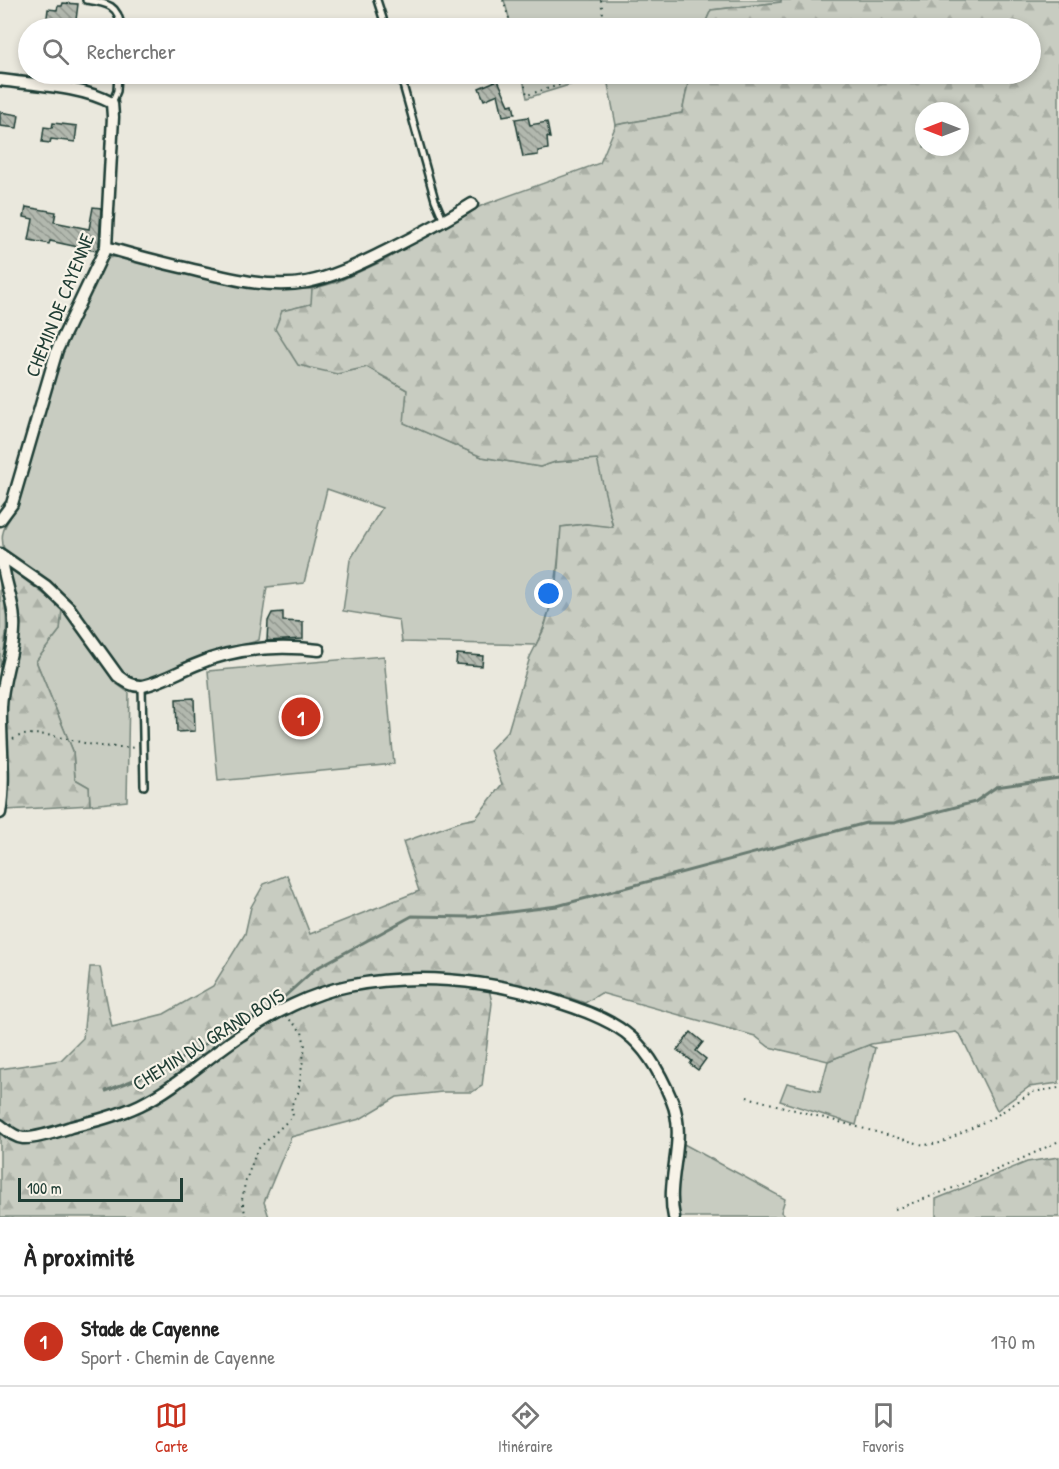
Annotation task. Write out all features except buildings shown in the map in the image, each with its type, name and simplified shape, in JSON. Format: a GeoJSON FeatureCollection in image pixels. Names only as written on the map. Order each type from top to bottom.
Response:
{"type":"FeatureCollection","features":[{"type":"Feature","properties":{"kind":"street"},"geometry":{"type":"LineString","coordinates":[[0,80],[18,82]]}},
{"type":"Feature","properties":{"kind":"street"},"geometry":{"type":"LineString","coordinates":[[31,84],[101,97],[112,103]]}},
{"type":"Feature","properties":{"kind":"street","name":"CHEMIN DE CAYENNE"},"geometry":{"type":"LineString","coordinates":[[0,520],[12,504],[57,350],[106,247],[110,201],[112,103]]}},
{"type":"Feature","properties":{"kind":"street"},"geometry":{"type":"LineString","coordinates":[[106,247],[136,256],[265,284],[307,282],[340,273],[444,222],[472,204]]}},
{"type":"Feature","properties":{"kind":"street"},"geometry":{"type":"LineString","coordinates":[[1,555],[46,586],[69,608],[118,676],[126,682],[142,686],[157,682],[196,664],[237,653],[283,647],[319,650]]}},
{"type":"Feature","properties":{"kind":"street"},"geometry":{"type":"LineString","coordinates":[[0,813],[1,706],[15,623],[13,605],[2,570],[1,555]]}},
{"type":"Feature","properties":{"kind":"street","name":"CHEMIN DU GRAND BOIS"},"geometry":{"type":"LineString","coordinates":[[0,1125],[12,1135],[24,1138],[116,1114],[141,1104],[162,1092],[242,1034],[285,1009],[346,986],[410,979],[439,979],[494,986],[536,995],[594,1013],[621,1028],[637,1041],[660,1076],[673,1102],[678,1130],[671,1183],[674,1217]]}},
{"type":"Feature","properties":{"kind":"lane"},"geometry":{"type":"LineString","coordinates":[[86,0],[111,6],[118,13],[119,18]]}},
{"type":"Feature","properties":{"kind":"lane"},"geometry":{"type":"LineString","coordinates":[[377,0],[383,18]]}},
{"type":"Feature","properties":{"kind":"lane"},"geometry":{"type":"LineString","coordinates":[[112,103],[117,84]]}},
{"type":"Feature","properties":{"kind":"lane"},"geometry":{"type":"LineString","coordinates":[[403,84],[435,200],[444,222]]}},
{"type":"Feature","properties":{"kind":"lane"},"geometry":{"type":"LineString","coordinates":[[142,686],[144,786]]}},
{"type":"Feature","properties":{"kind":"path"},"geometry":{"type":"LineString","coordinates":[[503,0],[509,18]]}},
{"type":"Feature","properties":{"kind":"path"},"geometry":{"type":"LineString","coordinates":[[601,0],[604,18]]}},
{"type":"Feature","properties":{"kind":"path"},"geometry":{"type":"LineString","coordinates":[[524,84],[527,95],[563,84]]}},
{"type":"Feature","properties":{"kind":"path"},"geometry":{"type":"LineString","coordinates":[[2,750],[17,736],[36,734],[99,746],[143,748]]}},
{"type":"Feature","properties":{"kind":"path"},"geometry":{"type":"LineString","coordinates":[[246,1217],[242,1200],[245,1183],[257,1150],[293,1116],[291,1106],[298,1093],[305,1046],[302,1032],[289,1020],[285,1009]]}},
{"type":"Feature","properties":{"kind":"path"},"geometry":{"type":"LineString","coordinates":[[747,1097],[924,1145],[932,1145],[941,1143],[996,1116],[1032,1092],[1059,1088]]}},
{"type":"Feature","properties":{"kind":"path"},"geometry":{"type":"LineString","coordinates":[[896,1209],[1014,1163],[1059,1141]]}},
{"type":"Feature","properties":{"kind":"green space"},"geometry":{"type":"Polygon","coordinates":[[[504,0],[781,0],[781,2],[711,10],[707,18],[509,18],[504,0]]]}},
{"type":"Feature","properties":{"kind":"green space"},"geometry":{"type":"Polygon","coordinates":[[[781,0],[1059,0],[1059,1083],[1029,1087],[997,1110],[961,1036],[956,1032],[871,1044],[828,1061],[769,1047],[755,1036],[601,993],[585,1003],[562,995],[488,984],[492,1003],[482,1086],[472,1092],[442,1092],[397,1097],[360,1119],[291,1137],[264,1202],[269,1217],[0,1217],[0,1069],[61,1060],[83,1038],[90,967],[100,967],[112,1027],[164,1014],[213,986],[245,934],[251,907],[264,884],[287,875],[310,934],[419,891],[403,842],[476,818],[502,784],[490,750],[508,731],[530,657],[544,629],[557,582],[561,527],[586,524],[613,527],[597,459],[555,462],[540,467],[482,457],[404,423],[407,390],[367,367],[337,374],[298,365],[275,329],[282,311],[311,304],[312,289],[337,282],[385,260],[449,222],[483,205],[600,163],[616,125],[682,113],[688,84],[1041,84],[1041,18],[707,18],[711,10],[781,2],[781,0]]]}},
{"type":"Feature","properties":{"kind":"green space"},"geometry":{"type":"Polygon","coordinates":[[[524,84],[572,84],[527,98],[524,84]]]}},
{"type":"Feature","properties":{"kind":"green space"},"geometry":{"type":"Polygon","coordinates":[[[608,84],[688,84],[682,113],[616,125],[608,84]]]}},
{"type":"Feature","properties":{"kind":"green space"},"geometry":{"type":"Polygon","coordinates":[[[117,256],[251,287],[312,289],[312,304],[282,311],[337,374],[367,367],[407,390],[405,423],[482,457],[540,467],[555,462],[598,459],[613,528],[586,524],[561,527],[557,573],[548,617],[536,645],[402,642],[399,620],[343,611],[350,560],[382,508],[327,489],[304,583],[267,587],[259,640],[152,679],[140,681],[130,679],[120,672],[90,627],[59,589],[5,552],[2,538],[62,350],[100,267],[109,258],[117,256]]]}},
{"type":"Feature","properties":{"kind":"green space"},"geometry":{"type":"Polygon","coordinates":[[[12,570],[62,608],[60,630],[36,661],[73,751],[75,779],[89,787],[90,805],[7,810],[5,709],[16,603],[10,573],[12,570]]]}},
{"type":"Feature","properties":{"kind":"green space"},"geometry":{"type":"Polygon","coordinates":[[[0,580],[6,627],[0,674],[0,580]]]}},
{"type":"Feature","properties":{"kind":"green space"},"geometry":{"type":"Polygon","coordinates":[[[62,608],[79,629],[114,682],[129,693],[127,801],[90,805],[89,787],[75,779],[73,751],[36,661],[60,630],[62,608]]]}},
{"type":"Feature","properties":{"kind":"green space"},"geometry":{"type":"Polygon","coordinates":[[[384,656],[394,764],[218,781],[208,671],[384,656]]]}},
{"type":"Feature","properties":{"kind":"green space"},"geometry":{"type":"Polygon","coordinates":[[[868,1045],[875,1048],[856,1125],[780,1101],[787,1083],[820,1091],[828,1061],[868,1045]]]}},
{"type":"Feature","properties":{"kind":"green space"},"geometry":{"type":"Polygon","coordinates":[[[682,1143],[785,1199],[781,1212],[786,1217],[679,1217],[675,1201],[682,1143]]]}},
{"type":"Feature","properties":{"kind":"green space"},"geometry":{"type":"Polygon","coordinates":[[[1059,1157],[1059,1217],[936,1217],[936,1199],[1027,1162],[1059,1157]]]}},
{"type":"Feature","properties":{"kind":"waterway"},"geometry":{"type":"LineString","coordinates":[[106,1091],[169,1066],[273,1007],[315,969],[412,916],[471,917],[557,906],[866,823],[894,823],[975,802],[996,787],[1059,778]]}},
{"type":"Feature","properties":{"kind":"place","name":"Stade de Cayenne"},"geometry":{"type":"Point","coordinates":[301,717]}}]}
